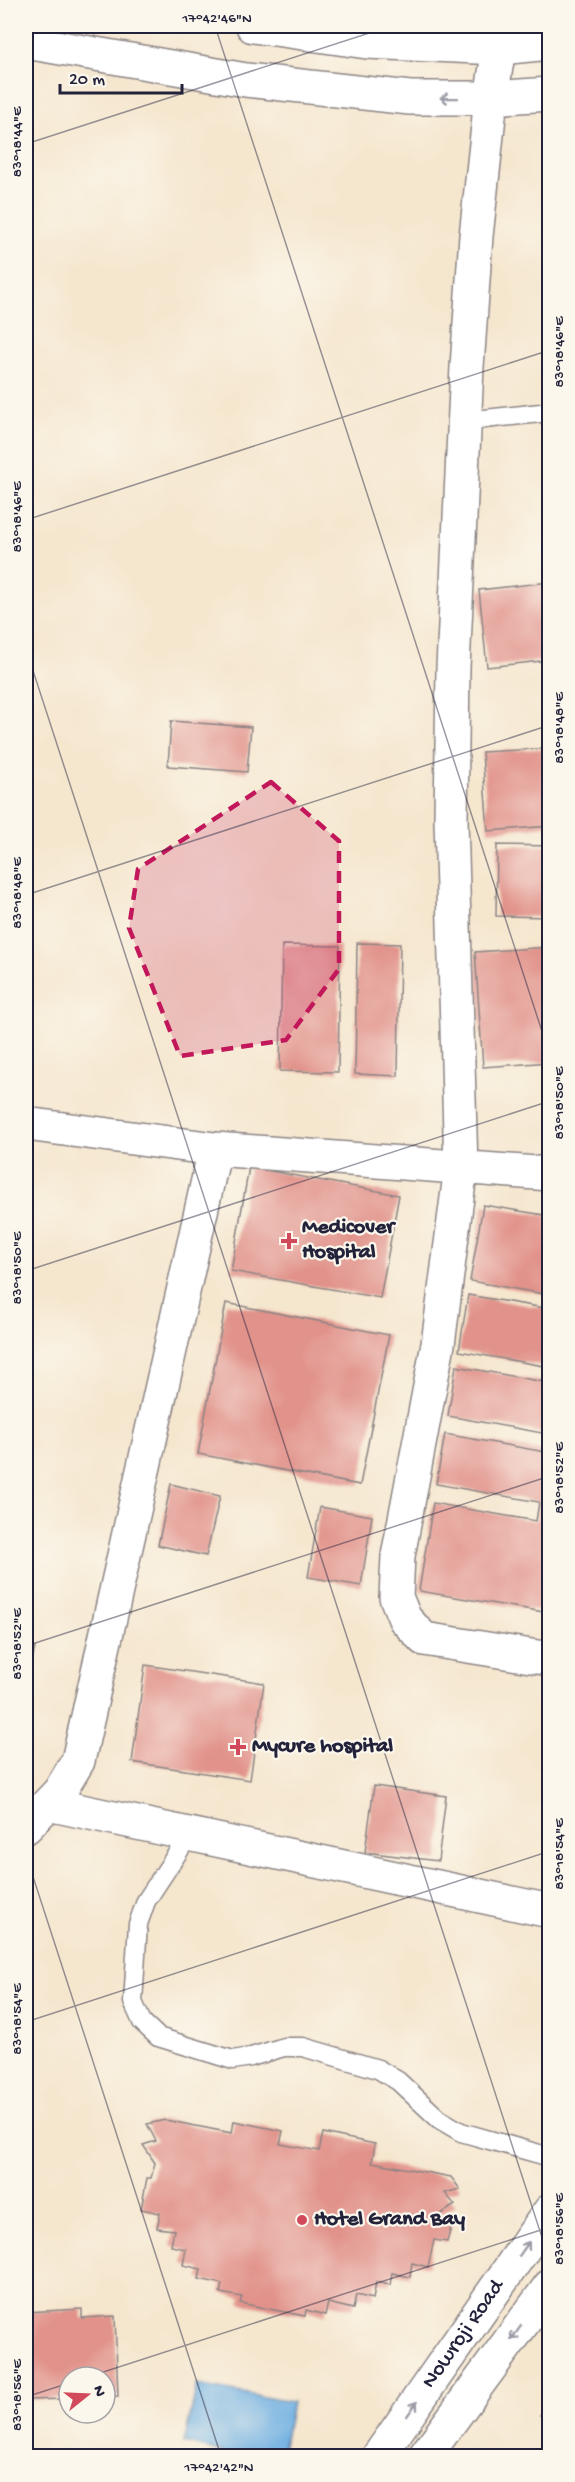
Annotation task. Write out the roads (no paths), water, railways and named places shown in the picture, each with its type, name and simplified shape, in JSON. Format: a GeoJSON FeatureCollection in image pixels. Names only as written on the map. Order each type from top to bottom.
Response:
{"type":"FeatureCollection","features":[{"type":"Feature","properties":{"kind":"street"},"geometry":{"type":"LineString","coordinates":[[253,26],[367,42],[499,48],[549,43]]}},
{"type":"Feature","properties":{"kind":"street"},"geometry":{"type":"LineString","coordinates":[[26,42],[246,80],[410,98],[491,99],[549,94]]}},
{"type":"Feature","properties":{"kind":"street"},"geometry":{"type":"LineString","coordinates":[[499,48],[476,236],[453,668],[451,820],[461,1167],[438,1344],[398,1556],[396,1597],[405,1619],[424,1639],[549,1659]]}},
{"type":"Feature","properties":{"kind":"street"},"geometry":{"type":"LineString","coordinates":[[26,1124],[215,1149],[549,1174]]}},
{"type":"Feature","properties":{"kind":"street"},"geometry":{"type":"LineString","coordinates":[[26,1827],[60,1791],[78,1761],[215,1149]]}},
{"type":"Feature","properties":{"kind":"street"},"geometry":{"type":"LineString","coordinates":[[48,1804],[549,1911]]}},
{"type":"Feature","properties":{"kind":"street","name":"Nowroji Road"},"geometry":{"type":"LineString","coordinates":[[379,2457],[549,2211]]}},
{"type":"Feature","properties":{"kind":"street","name":"Nowroji Road"},"geometry":{"type":"LineString","coordinates":[[425,2457],[549,2286]]}},
{"type":"Feature","properties":{"kind":"lane"},"geometry":{"type":"LineString","coordinates":[[466,422],[549,412]]}},
{"type":"Feature","properties":{"kind":"lane"},"geometry":{"type":"LineString","coordinates":[[190,1834],[146,1901],[138,1924],[133,2002],[142,2022],[158,2037],[233,2060],[251,2057],[284,2046],[303,2047],[378,2069],[398,2081],[439,2119],[461,2132],[549,2157]]}},
{"type":"Feature","properties":{"kind":"water"},"geometry":{"type":"Polygon","coordinates":[[[197,2385],[292,2402],[282,2456],[234,2456],[184,2443],[197,2385]]]}},
{"type":"Feature","properties":{"kind":"place","name":"Medicover Hospital"},"geometry":{"type":"Point","coordinates":[289,1241]}},
{"type":"Feature","properties":{"kind":"place","name":"Mycure hospital"},"geometry":{"type":"Point","coordinates":[238,1747]}},
{"type":"Feature","properties":{"kind":"place","name":"Hotel Grand Bay"},"geometry":{"type":"Point","coordinates":[302,2220]}}]}
